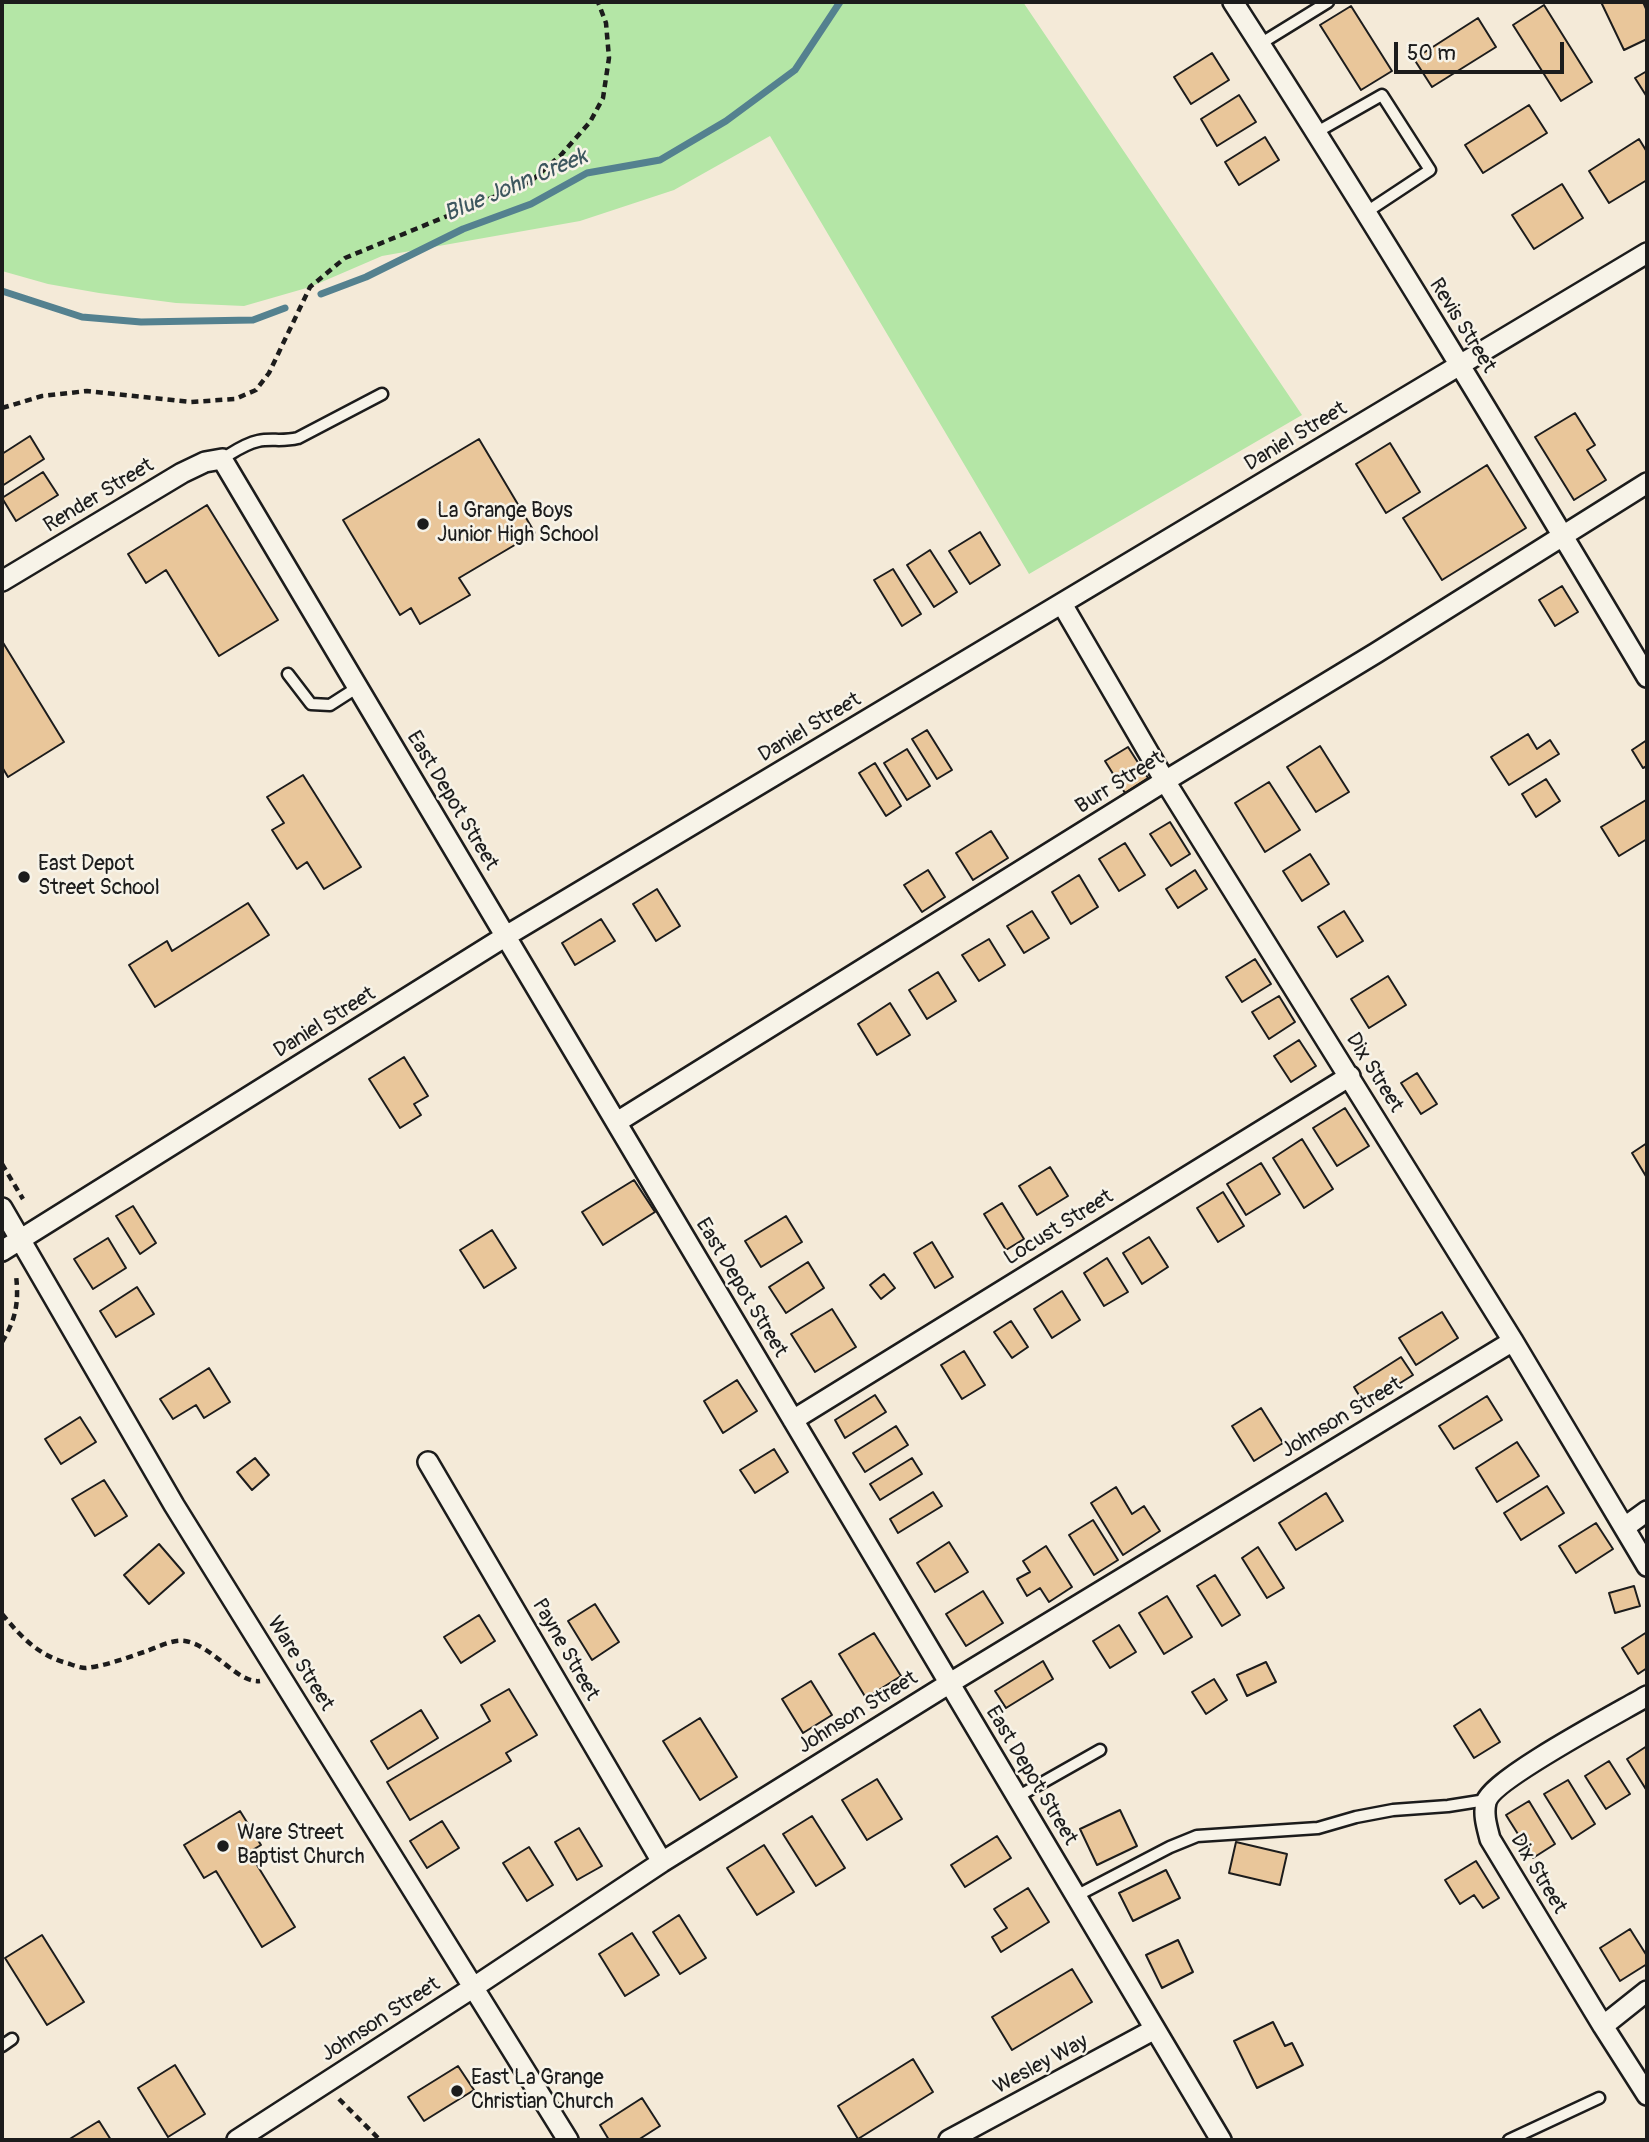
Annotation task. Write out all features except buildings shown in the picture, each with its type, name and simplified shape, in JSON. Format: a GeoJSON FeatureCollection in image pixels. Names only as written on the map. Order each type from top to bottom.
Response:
{"type":"FeatureCollection","features":[{"type":"Feature","properties":{"kind":"street","name":"Revis Street"},"geometry":{"type":"LineString","coordinates":[[1233,2],[1317,132],[1460,365],[1647,677]]}},
{"type":"Feature","properties":{"kind":"street","name":"Daniel Street"},"geometry":{"type":"LineString","coordinates":[[2,1251],[506,936],[1647,253]]}},
{"type":"Feature","properties":{"kind":"street","name":"Render Street"},"geometry":{"type":"LineString","coordinates":[[2,581],[182,473],[205,462],[222,459]]}},
{"type":"Feature","properties":{"kind":"street","name":"East Depot Street"},"geometry":{"type":"LineString","coordinates":[[222,459],[1221,2140]]}},
{"type":"Feature","properties":{"kind":"street","name":"Burr Street"},"geometry":{"type":"LineString","coordinates":[[617,1122],[1647,483]]}},
{"type":"Feature","properties":{"kind":"street","name":"Dix Street"},"geometry":{"type":"LineString","coordinates":[[1062,604],[1166,781],[1513,1341],[1647,1566]]}},
{"type":"Feature","properties":{"kind":"street","name":"Locust Street"},"geometry":{"type":"LineString","coordinates":[[793,1420],[1349,1076]]}},
{"type":"Feature","properties":{"kind":"street","name":"Ware Street"},"geometry":{"type":"LineString","coordinates":[[2,1208],[174,1505],[568,2140]]}},
{"type":"Feature","properties":{"kind":"street","name":"Johnson Street"},"geometry":{"type":"LineString","coordinates":[[237,2140],[662,1862],[950,1683],[1513,1341]]}},
{"type":"Feature","properties":{"kind":"street","name":"Payne Street"},"geometry":{"type":"LineString","coordinates":[[428,1462],[662,1862]]}},
{"type":"Feature","properties":{"kind":"street"},"geometry":{"type":"LineString","coordinates":[[1625,1527],[1647,1511]]}},
{"type":"Feature","properties":{"kind":"street"},"geometry":{"type":"LineString","coordinates":[[1486,1800],[1496,1788],[1523,1769],[1647,1696]]}},
{"type":"Feature","properties":{"kind":"street","name":"Dix Street"},"geometry":{"type":"LineString","coordinates":[[1486,1800],[1485,1821],[1490,1839],[1647,2095]]}},
{"type":"Feature","properties":{"kind":"street"},"geometry":{"type":"LineString","coordinates":[[1603,2026],[1647,1991]]}},
{"type":"Feature","properties":{"kind":"street","name":"Wesley Way"},"geometry":{"type":"LineString","coordinates":[[949,2140],[1155,2029]]}},
{"type":"Feature","properties":{"kind":"lane"},"geometry":{"type":"LineString","coordinates":[[1260,44],[1328,2]]}},
{"type":"Feature","properties":{"kind":"lane"},"geometry":{"type":"LineString","coordinates":[[1317,132],[1382,95],[1430,170],[1365,213]]}},
{"type":"Feature","properties":{"kind":"lane"},"geometry":{"type":"LineString","coordinates":[[222,459],[242,446],[260,440],[284,442],[298,438],[382,394]]}},
{"type":"Feature","properties":{"kind":"lane"},"geometry":{"type":"LineString","coordinates":[[288,674],[311,704],[330,705],[358,687]]}},
{"type":"Feature","properties":{"kind":"lane"},"geometry":{"type":"LineString","coordinates":[[1017,1797],[1100,1751]]}},
{"type":"Feature","properties":{"kind":"lane"},"geometry":{"type":"LineString","coordinates":[[1076,1896],[1170,1847],[1198,1836],[1318,1828],[1393,1810],[1486,1800]]}},
{"type":"Feature","properties":{"kind":"lane"},"geometry":{"type":"LineString","coordinates":[[2,2046],[12,2039]]}},
{"type":"Feature","properties":{"kind":"lane"},"geometry":{"type":"LineString","coordinates":[[1509,2140],[1599,2098]]}},
{"type":"Feature","properties":{"kind":"path"},"geometry":{"type":"LineString","coordinates":[[2,408],[42,396],[87,391],[191,402],[235,399],[256,390],[269,373],[310,287],[345,258],[530,183],[576,139],[590,122],[603,98],[609,58],[606,23],[597,2]]}},
{"type":"Feature","properties":{"kind":"path"},"geometry":{"type":"LineString","coordinates":[[2,1164],[26,1203]]}},
{"type":"Feature","properties":{"kind":"path"},"geometry":{"type":"LineString","coordinates":[[2,1342],[14,1319],[18,1294],[15,1273]]}},
{"type":"Feature","properties":{"kind":"path"},"geometry":{"type":"LineString","coordinates":[[2,1614],[36,1650],[55,1660],[84,1668],[137,1655],[172,1642],[185,1641],[206,1649],[240,1676],[253,1682],[280,1675]]}},
{"type":"Feature","properties":{"kind":"path"},"geometry":{"type":"LineString","coordinates":[[335,2095],[380,2140]]}},
{"type":"Feature","properties":{"kind":"green space"},"geometry":{"type":"Polygon","coordinates":[[[2,2],[1023,2],[1302,415],[1029,574],[770,136],[674,190],[580,221],[382,256],[310,287],[244,306],[176,303],[99,293],[48,284],[2,271],[2,2]]]}},
{"type":"Feature","properties":{"kind":"waterway","name":"Blue John Creek"},"geometry":{"type":"LineString","coordinates":[[321,294],[366,277],[463,229],[531,204],[587,173],[660,160],[726,121],[795,70],[840,2]]}},
{"type":"Feature","properties":{"kind":"waterway","name":"Blue John Creek"},"geometry":{"type":"LineString","coordinates":[[2,291],[82,317],[141,322],[253,320],[285,308]]}},
{"type":"Feature","properties":{"kind":"place","name":"La Grange Boys Junior High School"},"geometry":{"type":"Point","coordinates":[423,524]}},
{"type":"Feature","properties":{"kind":"place","name":"East Depot Street School"},"geometry":{"type":"Point","coordinates":[24,877]}},
{"type":"Feature","properties":{"kind":"place","name":"Ware Street Baptist Church"},"geometry":{"type":"Point","coordinates":[223,1846]}},
{"type":"Feature","properties":{"kind":"place","name":"East La Grange Christian Church"},"geometry":{"type":"Point","coordinates":[457,2091]}}]}
